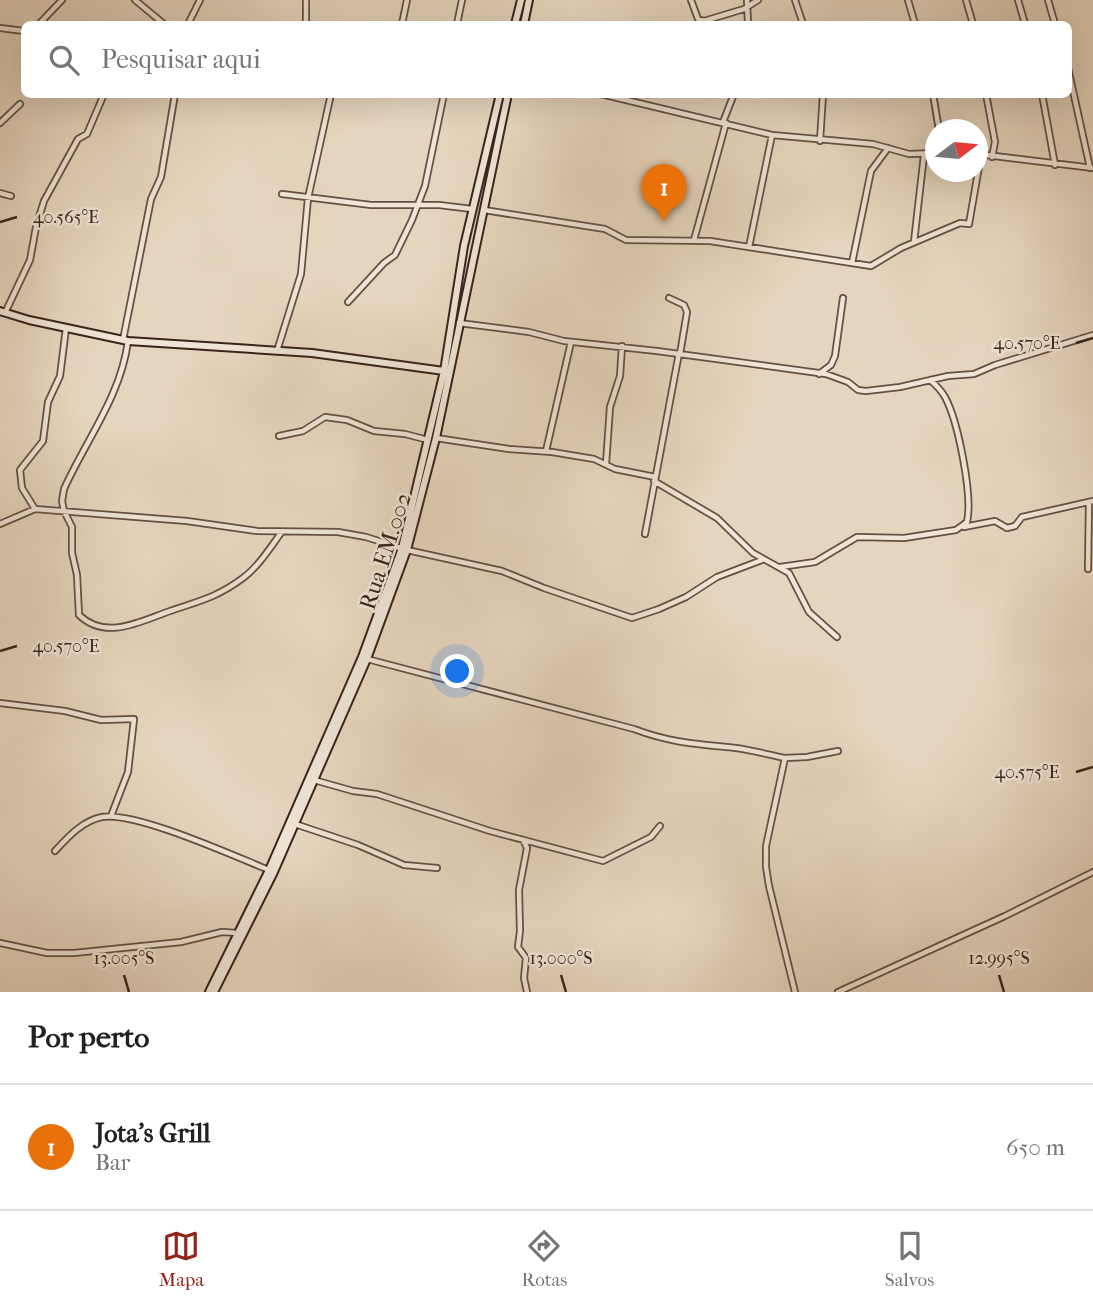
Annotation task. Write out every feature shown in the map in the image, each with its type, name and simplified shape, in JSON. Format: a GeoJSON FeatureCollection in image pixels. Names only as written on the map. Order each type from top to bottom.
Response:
{"type":"FeatureCollection","features":[{"type":"Feature","properties":{"kind":"street"},"geometry":{"type":"LineString","coordinates":[[42,21],[62,0]]}},
{"type":"Feature","properties":{"kind":"street"},"geometry":{"type":"LineString","coordinates":[[135,0],[160,21]]}},
{"type":"Feature","properties":{"kind":"street"},"geometry":{"type":"LineString","coordinates":[[190,21],[200,0]]}},
{"type":"Feature","properties":{"kind":"street"},"geometry":{"type":"LineString","coordinates":[[306,0],[306,21]]}},
{"type":"Feature","properties":{"kind":"street"},"geometry":{"type":"LineString","coordinates":[[403,21],[407,0]]}},
{"type":"Feature","properties":{"kind":"street"},"geometry":{"type":"LineString","coordinates":[[458,21],[462,0]]}},
{"type":"Feature","properties":{"kind":"street"},"geometry":{"type":"LineString","coordinates":[[516,21],[521,0]]}},
{"type":"Feature","properties":{"kind":"street"},"geometry":{"type":"LineString","coordinates":[[525,21],[529,0]]}},
{"type":"Feature","properties":{"kind":"street"},"geometry":{"type":"LineString","coordinates":[[691,0],[698,19],[704,21],[744,9],[748,2],[758,0]]}},
{"type":"Feature","properties":{"kind":"street"},"geometry":{"type":"LineString","coordinates":[[795,0],[802,21]]}},
{"type":"Feature","properties":{"kind":"street"},"geometry":{"type":"LineString","coordinates":[[908,0],[914,21]]}},
{"type":"Feature","properties":{"kind":"street"},"geometry":{"type":"LineString","coordinates":[[966,0],[972,21]]}},
{"type":"Feature","properties":{"kind":"street"},"geometry":{"type":"LineString","coordinates":[[1018,0],[1024,21]]}},
{"type":"Feature","properties":{"kind":"street"},"geometry":{"type":"LineString","coordinates":[[1048,0],[1054,21]]}},
{"type":"Feature","properties":{"kind":"street"},"geometry":{"type":"LineString","coordinates":[[748,2],[748,21]]}},
{"type":"Feature","properties":{"kind":"street"},"geometry":{"type":"LineString","coordinates":[[0,28],[21,31]]}},
{"type":"Feature","properties":{"kind":"street"},"geometry":{"type":"LineString","coordinates":[[988,156],[1091,168],[1072,82]]}},
{"type":"Feature","properties":{"kind":"street"},"geometry":{"type":"LineString","coordinates":[[102,98],[87,134],[78,139],[44,201],[30,260],[3,312],[125,341],[369,359],[444,371]]}},
{"type":"Feature","properties":{"kind":"street"},"geometry":{"type":"LineString","coordinates":[[174,98],[161,177],[151,200],[125,341],[125,361],[112,398],[64,489],[64,511],[72,527],[79,615],[85,621],[103,628],[116,628],[153,620],[169,612],[192,606],[215,596],[246,576],[281,533]]}},
{"type":"Feature","properties":{"kind":"street"},"geometry":{"type":"LineString","coordinates":[[277,351],[301,274],[308,198],[330,98]]}},
{"type":"Feature","properties":{"kind":"street"},"geometry":{"type":"LineString","coordinates":[[348,302],[384,263],[395,255],[425,186],[443,98]]}},
{"type":"Feature","properties":{"kind":"street","name":"Rua EM.002"},"geometry":{"type":"LineString","coordinates":[[432,439],[473,209],[498,98]]}},
{"type":"Feature","properties":{"kind":"street","name":"Rua EM.002"},"geometry":{"type":"LineString","coordinates":[[212,992],[273,874],[367,659],[405,549],[460,323],[508,98]]}},
{"type":"Feature","properties":{"kind":"street"},"geometry":{"type":"LineString","coordinates":[[618,98],[772,135],[873,144],[898,152],[924,155],[914,242]]}},
{"type":"Feature","properties":{"kind":"street"},"geometry":{"type":"LineString","coordinates":[[694,240],[733,98]]}},
{"type":"Feature","properties":{"kind":"street"},"geometry":{"type":"LineString","coordinates":[[820,141],[823,98]]}},
{"type":"Feature","properties":{"kind":"street"},"geometry":{"type":"LineString","coordinates":[[934,98],[937,119]]}},
{"type":"Feature","properties":{"kind":"street"},"geometry":{"type":"LineString","coordinates":[[987,98],[996,142],[992,157]]}},
{"type":"Feature","properties":{"kind":"street"},"geometry":{"type":"LineString","coordinates":[[1043,98],[1055,165]]}},
{"type":"Feature","properties":{"kind":"street"},"geometry":{"type":"LineString","coordinates":[[0,123],[20,104]]}},
{"type":"Feature","properties":{"kind":"street"},"geometry":{"type":"LineString","coordinates":[[749,247],[772,135]]}},
{"type":"Feature","properties":{"kind":"street"},"geometry":{"type":"LineString","coordinates":[[852,263],[871,171],[888,148]]}},
{"type":"Feature","properties":{"kind":"street"},"geometry":{"type":"LineString","coordinates":[[484,210],[605,229],[626,240],[694,240],[867,266],[960,223],[969,224],[975,182]]}},
{"type":"Feature","properties":{"kind":"street"},"geometry":{"type":"LineString","coordinates":[[0,193],[11,196]]}},
{"type":"Feature","properties":{"kind":"street"},"geometry":{"type":"LineString","coordinates":[[282,194],[371,205],[439,205],[473,209]]}},
{"type":"Feature","properties":{"kind":"street"},"geometry":{"type":"LineString","coordinates":[[645,534],[687,312],[684,305],[669,298]]}},
{"type":"Feature","properties":{"kind":"street"},"geometry":{"type":"LineString","coordinates":[[818,374],[831,365],[835,356],[843,298]]}},
{"type":"Feature","properties":{"kind":"street"},"geometry":{"type":"LineString","coordinates":[[452,322],[515,330],[571,342],[622,346],[837,377],[858,390],[866,391],[974,374],[1093,334]]}},
{"type":"Feature","properties":{"kind":"street"},"geometry":{"type":"LineString","coordinates":[[35,509],[22,488],[20,470],[43,442],[48,401],[60,376],[66,328]]}},
{"type":"Feature","properties":{"kind":"street"},"geometry":{"type":"LineString","coordinates":[[546,451],[571,342]]}},
{"type":"Feature","properties":{"kind":"street"},"geometry":{"type":"LineString","coordinates":[[606,464],[610,407],[620,376],[622,346]]}},
{"type":"Feature","properties":{"kind":"street"},"geometry":{"type":"LineString","coordinates":[[929,380],[945,397],[958,440],[969,513],[964,527]]}},
{"type":"Feature","properties":{"kind":"street"},"geometry":{"type":"LineString","coordinates":[[279,436],[303,431],[325,417],[347,420],[374,431],[594,459],[615,469],[654,479],[717,518],[753,553],[789,573],[809,612],[837,637]]}},
{"type":"Feature","properties":{"kind":"street"},"geometry":{"type":"LineString","coordinates":[[780,567],[815,562],[857,537],[904,538],[995,521],[1007,528],[1015,526],[1022,517],[1091,502],[1088,569]]}},
{"type":"Feature","properties":{"kind":"street"},"geometry":{"type":"LineString","coordinates":[[0,524],[35,509],[281,533],[338,532],[502,570],[544,588],[632,618],[686,597],[717,578],[762,559]]}},
{"type":"Feature","properties":{"kind":"street","name":"Rua EM.002"},"geometry":{"type":"LineString","coordinates":[[212,992],[269,870],[362,657],[405,549]]}},
{"type":"Feature","properties":{"kind":"street"},"geometry":{"type":"LineString","coordinates":[[367,659],[634,729],[663,740],[689,745],[736,748],[785,758],[838,751]]}},
{"type":"Feature","properties":{"kind":"street"},"geometry":{"type":"LineString","coordinates":[[0,703],[65,711],[101,720],[134,719],[128,772],[111,816]]}},
{"type":"Feature","properties":{"kind":"street"},"geometry":{"type":"LineString","coordinates":[[785,758],[766,846],[766,867],[795,992]]}},
{"type":"Feature","properties":{"kind":"street"},"geometry":{"type":"LineString","coordinates":[[314,780],[353,791],[377,794],[490,831],[603,861],[651,837],[660,826]]}},
{"type":"Feature","properties":{"kind":"street"},"geometry":{"type":"LineString","coordinates":[[55,851],[87,822],[111,816],[161,828],[269,870]]}},
{"type":"Feature","properties":{"kind":"street"},"geometry":{"type":"LineString","coordinates":[[295,824],[358,845],[404,865],[437,868]]}},
{"type":"Feature","properties":{"kind":"street"},"geometry":{"type":"LineString","coordinates":[[523,839],[527,848],[519,890],[518,947],[526,958],[524,978],[527,992]]}},
{"type":"Feature","properties":{"kind":"street"},"geometry":{"type":"LineString","coordinates":[[838,992],[1005,916],[1093,872]]}},
{"type":"Feature","properties":{"kind":"street"},"geometry":{"type":"LineString","coordinates":[[0,943],[47,953],[74,953],[181,942],[222,932],[238,933]]}},
{"type":"Feature","properties":{"kind":"place","name":"Jota's Grill"},"geometry":{"type":"Point","coordinates":[664,222]}}]}
